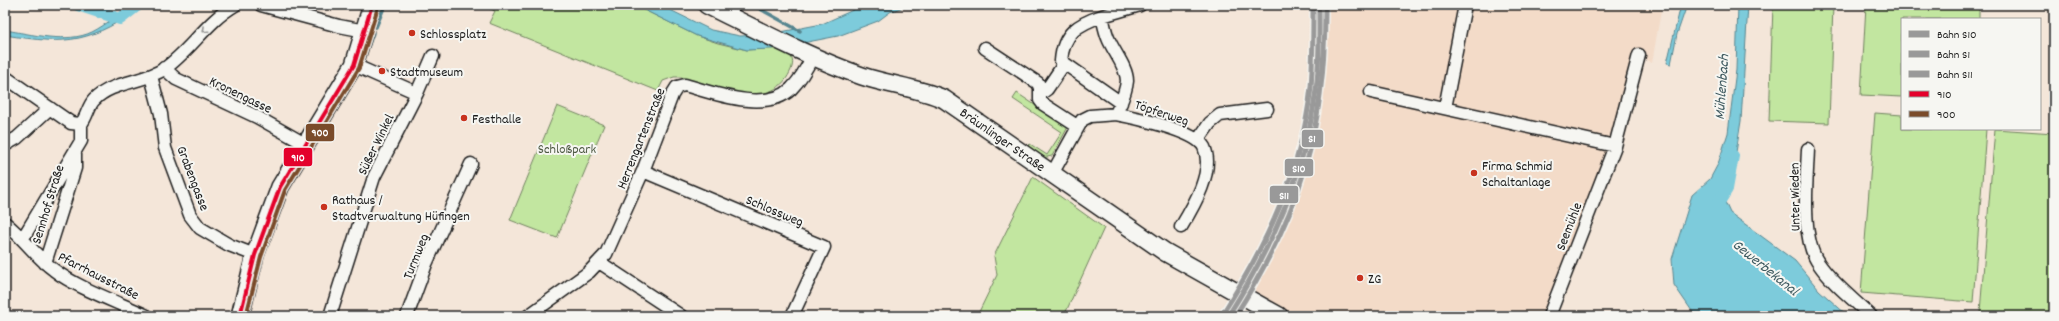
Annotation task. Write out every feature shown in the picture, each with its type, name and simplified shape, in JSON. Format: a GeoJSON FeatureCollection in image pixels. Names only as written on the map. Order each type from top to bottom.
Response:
{"type":"FeatureCollection","features":[{"type":"Feature","properties":{"kind":"main road"},"geometry":{"type":"LineString","coordinates":[[361,5],[365,31]]}},
{"type":"Feature","properties":{"kind":"main road"},"geometry":{"type":"LineString","coordinates":[[240,316],[255,255],[280,187],[354,65],[372,5]]}},
{"type":"Feature","properties":{"kind":"main road","name":"Bräunlinger Straße"},"geometry":{"type":"LineString","coordinates":[[706,5],[753,28],[862,76],[930,93],[944,99],[1165,252],[1279,316]]}},
{"type":"Feature","properties":{"kind":"street"},"geometry":{"type":"LineString","coordinates":[[5,77],[71,123],[81,124],[86,118],[95,99],[126,82],[150,76],[164,68],[235,5]]}},
{"type":"Feature","properties":{"kind":"street"},"geometry":{"type":"LineString","coordinates":[[261,5],[339,26],[365,31]]}},
{"type":"Feature","properties":{"kind":"street"},"geometry":{"type":"LineString","coordinates":[[1121,102],[1060,61],[1061,55],[1071,33],[1082,23],[1140,5]]}},
{"type":"Feature","properties":{"kind":"street"},"geometry":{"type":"LineString","coordinates":[[1445,108],[1465,5]]}},
{"type":"Feature","properties":{"kind":"street"},"geometry":{"type":"LineString","coordinates":[[1102,16],[1108,38],[1125,71],[1127,79],[1116,114]]}},
{"type":"Feature","properties":{"kind":"street"},"geometry":{"type":"LineString","coordinates":[[985,48],[1038,83],[1040,100],[1042,104],[1077,126],[1052,174]]}},
{"type":"Feature","properties":{"kind":"street","name":"Herrengartenstraße"},"geometry":{"type":"LineString","coordinates":[[528,316],[588,272],[599,262],[611,244],[643,171],[672,95],[677,86],[685,85],[735,99],[757,100],[778,97],[791,89],[813,55]]}},
{"type":"Feature","properties":{"kind":"street","name":"Seemühle"},"geometry":{"type":"LineString","coordinates":[[1549,316],[1615,146],[1639,55]]}},
{"type":"Feature","properties":{"kind":"street","name":"Süßer Winkel"},"geometry":{"type":"LineString","coordinates":[[330,316],[374,177],[417,93],[433,56]]}},
{"type":"Feature","properties":{"kind":"street"},"geometry":{"type":"LineString","coordinates":[[1040,94],[1047,89],[1064,64]]}},
{"type":"Feature","properties":{"kind":"street"},"geometry":{"type":"LineString","coordinates":[[354,65],[417,93]]}},
{"type":"Feature","properties":{"kind":"street","name":"Kronengasse"},"geometry":{"type":"LineString","coordinates":[[164,68],[176,79],[257,117],[305,144]]}},
{"type":"Feature","properties":{"kind":"street","name":"Grabengasse"},"geometry":{"type":"LineString","coordinates":[[150,76],[161,114],[165,148],[190,215],[200,228],[229,245],[255,255]]}},
{"type":"Feature","properties":{"kind":"street"},"geometry":{"type":"LineString","coordinates":[[1371,92],[1615,146]]}},
{"type":"Feature","properties":{"kind":"street"},"geometry":{"type":"LineString","coordinates":[[5,145],[16,138],[50,108]]}},
{"type":"Feature","properties":{"kind":"street","name":"Töpferweg"},"geometry":{"type":"LineString","coordinates":[[1198,140],[1210,123],[1220,115],[1267,109]]}},
{"type":"Feature","properties":{"kind":"street","name":"Töpferweg"},"geometry":{"type":"LineString","coordinates":[[1077,126],[1082,120],[1090,116],[1116,114],[1147,120],[1198,140],[1203,145],[1206,154],[1204,179],[1198,197],[1181,227]]}},
{"type":"Feature","properties":{"kind":"street","name":"Sennhof Straße"},"geometry":{"type":"LineString","coordinates":[[23,238],[66,163],[75,154],[81,141],[81,124]]}},
{"type":"Feature","properties":{"kind":"street","name":"Unter Wieden"},"geometry":{"type":"LineString","coordinates":[[1808,149],[1806,219],[1813,252],[1818,263],[1871,316]]}},
{"type":"Feature","properties":{"kind":"street","name":"Sennhof Straße"},"geometry":{"type":"LineString","coordinates":[[45,263],[75,168],[75,154]]}},
{"type":"Feature","properties":{"kind":"street","name":"Turmweg"},"geometry":{"type":"LineString","coordinates":[[407,316],[426,264],[471,164]]}},
{"type":"Feature","properties":{"kind":"street","name":"Schlossweg"},"geometry":{"type":"LineString","coordinates":[[643,171],[824,247],[792,316]]}},
{"type":"Feature","properties":{"kind":"street","name":"Pfarrhausstraße"},"geometry":{"type":"LineString","coordinates":[[5,223],[23,238],[45,263],[64,277],[147,316]]}},
{"type":"Feature","properties":{"kind":"street"},"geometry":{"type":"LineString","coordinates":[[599,262],[681,316]]}},
{"type":"Feature","properties":{"kind":"shaded area"},"geometry":{"type":"Polygon","coordinates":[[[1314,5],[1662,5],[1652,63],[1639,55],[1617,137],[1549,316],[1293,316],[1250,293],[1236,313],[1243,316],[1222,316],[1256,263],[1279,212],[1298,157],[1311,87],[1314,47],[1314,5]]]}},
{"type":"Feature","properties":{"kind":"green space"},"geometry":{"type":"Polygon","coordinates":[[[482,5],[634,5],[697,36],[718,43],[747,50],[782,47],[792,58],[793,64],[790,72],[781,84],[769,91],[756,94],[740,94],[725,91],[681,77],[674,77],[663,81],[658,91],[489,23],[495,11],[482,5]]]}},
{"type":"Feature","properties":{"kind":"green space"},"geometry":{"type":"Polygon","coordinates":[[[1773,5],[1833,5],[1829,123],[1769,121],[1773,5]]]}},
{"type":"Feature","properties":{"kind":"green space"},"geometry":{"type":"Polygon","coordinates":[[[1866,5],[1979,5],[1979,18],[1901,18],[1901,97],[1861,95],[1866,5]]]}},
{"type":"Feature","properties":{"kind":"green space"},"geometry":{"type":"Polygon","coordinates":[[[1017,93],[1068,127],[1052,156],[1042,158],[1027,147],[1030,144],[1047,155],[1062,132],[1013,99],[1017,93]]]}},
{"type":"Feature","properties":{"kind":"green space","name":"Schloßpark"},"geometry":{"type":"Polygon","coordinates":[[[557,106],[604,125],[557,238],[510,220],[557,106]]]}},
{"type":"Feature","properties":{"kind":"green space"},"geometry":{"type":"Polygon","coordinates":[[[1875,113],[1901,115],[1901,130],[1986,130],[1973,302],[1861,293],[1875,113]]]}},
{"type":"Feature","properties":{"kind":"green space"},"geometry":{"type":"Polygon","coordinates":[[[1995,130],[2054,133],[2054,316],[2025,316],[1980,312],[1995,130]]]}},
{"type":"Feature","properties":{"kind":"green space"},"geometry":{"type":"Polygon","coordinates":[[[1033,177],[1104,228],[1064,316],[977,316],[997,275],[994,256],[1033,177]]]}},
{"type":"Feature","properties":{"kind":"water"},"geometry":{"type":"Polygon","coordinates":[[[131,5],[145,5],[109,27],[94,34],[79,38],[47,40],[5,35],[5,30],[37,36],[60,38],[82,36],[102,26],[131,5]]]}},
{"type":"Feature","properties":{"kind":"water"},"geometry":{"type":"Polygon","coordinates":[[[634,5],[660,5],[711,30],[740,36],[765,35],[822,24],[864,5],[908,5],[890,12],[878,21],[838,36],[772,49],[747,50],[697,36],[634,5]]]}},
{"type":"Feature","properties":{"kind":"water"},"geometry":{"type":"Polygon","coordinates":[[[1681,5],[1687,5],[1677,34],[1671,64],[1667,63],[1681,5]]]}},
{"type":"Feature","properties":{"kind":"water"},"geometry":{"type":"Polygon","coordinates":[[[1738,5],[1748,5],[1741,121],[1733,171],[1726,170],[1723,188],[1732,190],[1725,202],[1730,213],[1795,261],[1819,290],[1848,316],[1698,316],[1694,314],[1674,285],[1672,259],[1692,195],[1710,179],[1718,164],[1728,133],[1736,70],[1738,5]]]}},
{"type":"Feature","properties":{"kind":"waterway","name":"Mühlenbach"},"geometry":{"type":"LineString","coordinates":[[78,5],[120,19],[138,5]]}},
{"type":"Feature","properties":{"kind":"waterway"},"geometry":{"type":"LineString","coordinates":[[376,27],[385,5]]}},
{"type":"Feature","properties":{"kind":"waterway"},"geometry":{"type":"LineString","coordinates":[[753,5],[800,31]]}},
{"type":"Feature","properties":{"kind":"waterway"},"geometry":{"type":"LineString","coordinates":[[368,47],[373,33]]}},
{"type":"Feature","properties":{"kind":"waterway","name":"Gewerbekanal"},"geometry":{"type":"LineString","coordinates":[[1719,202],[1727,189],[1733,156]]}},
{"type":"Feature","properties":{"kind":"rail line","name":"S11"},"geometry":{"type":"LineString","coordinates":[[1223,313],[1268,233],[1291,177],[1300,148],[1311,87],[1313,57],[1313,5]]}},
{"type":"Feature","properties":{"kind":"rail line","name":"S10"},"geometry":{"type":"LineString","coordinates":[[1228,316],[1259,263],[1273,235],[1285,208],[1304,151],[1316,90],[1319,48],[1319,5]]}},
{"type":"Feature","properties":{"kind":"rail line","name":"S1"},"geometry":{"type":"LineString","coordinates":[[1235,316],[1258,278],[1277,241],[1293,205],[1305,168],[1321,91],[1325,5]]}},
{"type":"Feature","properties":{"kind":"transit line","name":"910"},"geometry":{"type":"LineString","coordinates":[[240,316],[255,255],[280,187],[354,65],[372,5]]}},
{"type":"Feature","properties":{"kind":"transit line","name":"900"},"geometry":{"type":"LineString","coordinates":[[246,316],[261,257],[285,190],[359,68],[378,7]]}},
{"type":"Feature","properties":{"kind":"place","name":"Schlossplatz"},"geometry":{"type":"Point","coordinates":[412,33]}},
{"type":"Feature","properties":{"kind":"place","name":"Stadtmuseum"},"geometry":{"type":"Point","coordinates":[382,71]}},
{"type":"Feature","properties":{"kind":"place","name":"Festhalle"},"geometry":{"type":"Point","coordinates":[464,118]}},
{"type":"Feature","properties":{"kind":"place","name":"Firma Schmid Schaltanlage"},"geometry":{"type":"Point","coordinates":[1474,173]}},
{"type":"Feature","properties":{"kind":"place","name":"Rathaus / Stadtverwaltung Hüfingen"},"geometry":{"type":"Point","coordinates":[324,207]}},
{"type":"Feature","properties":{"kind":"place","name":"ZG"},"geometry":{"type":"Point","coordinates":[1360,278]}}]}
